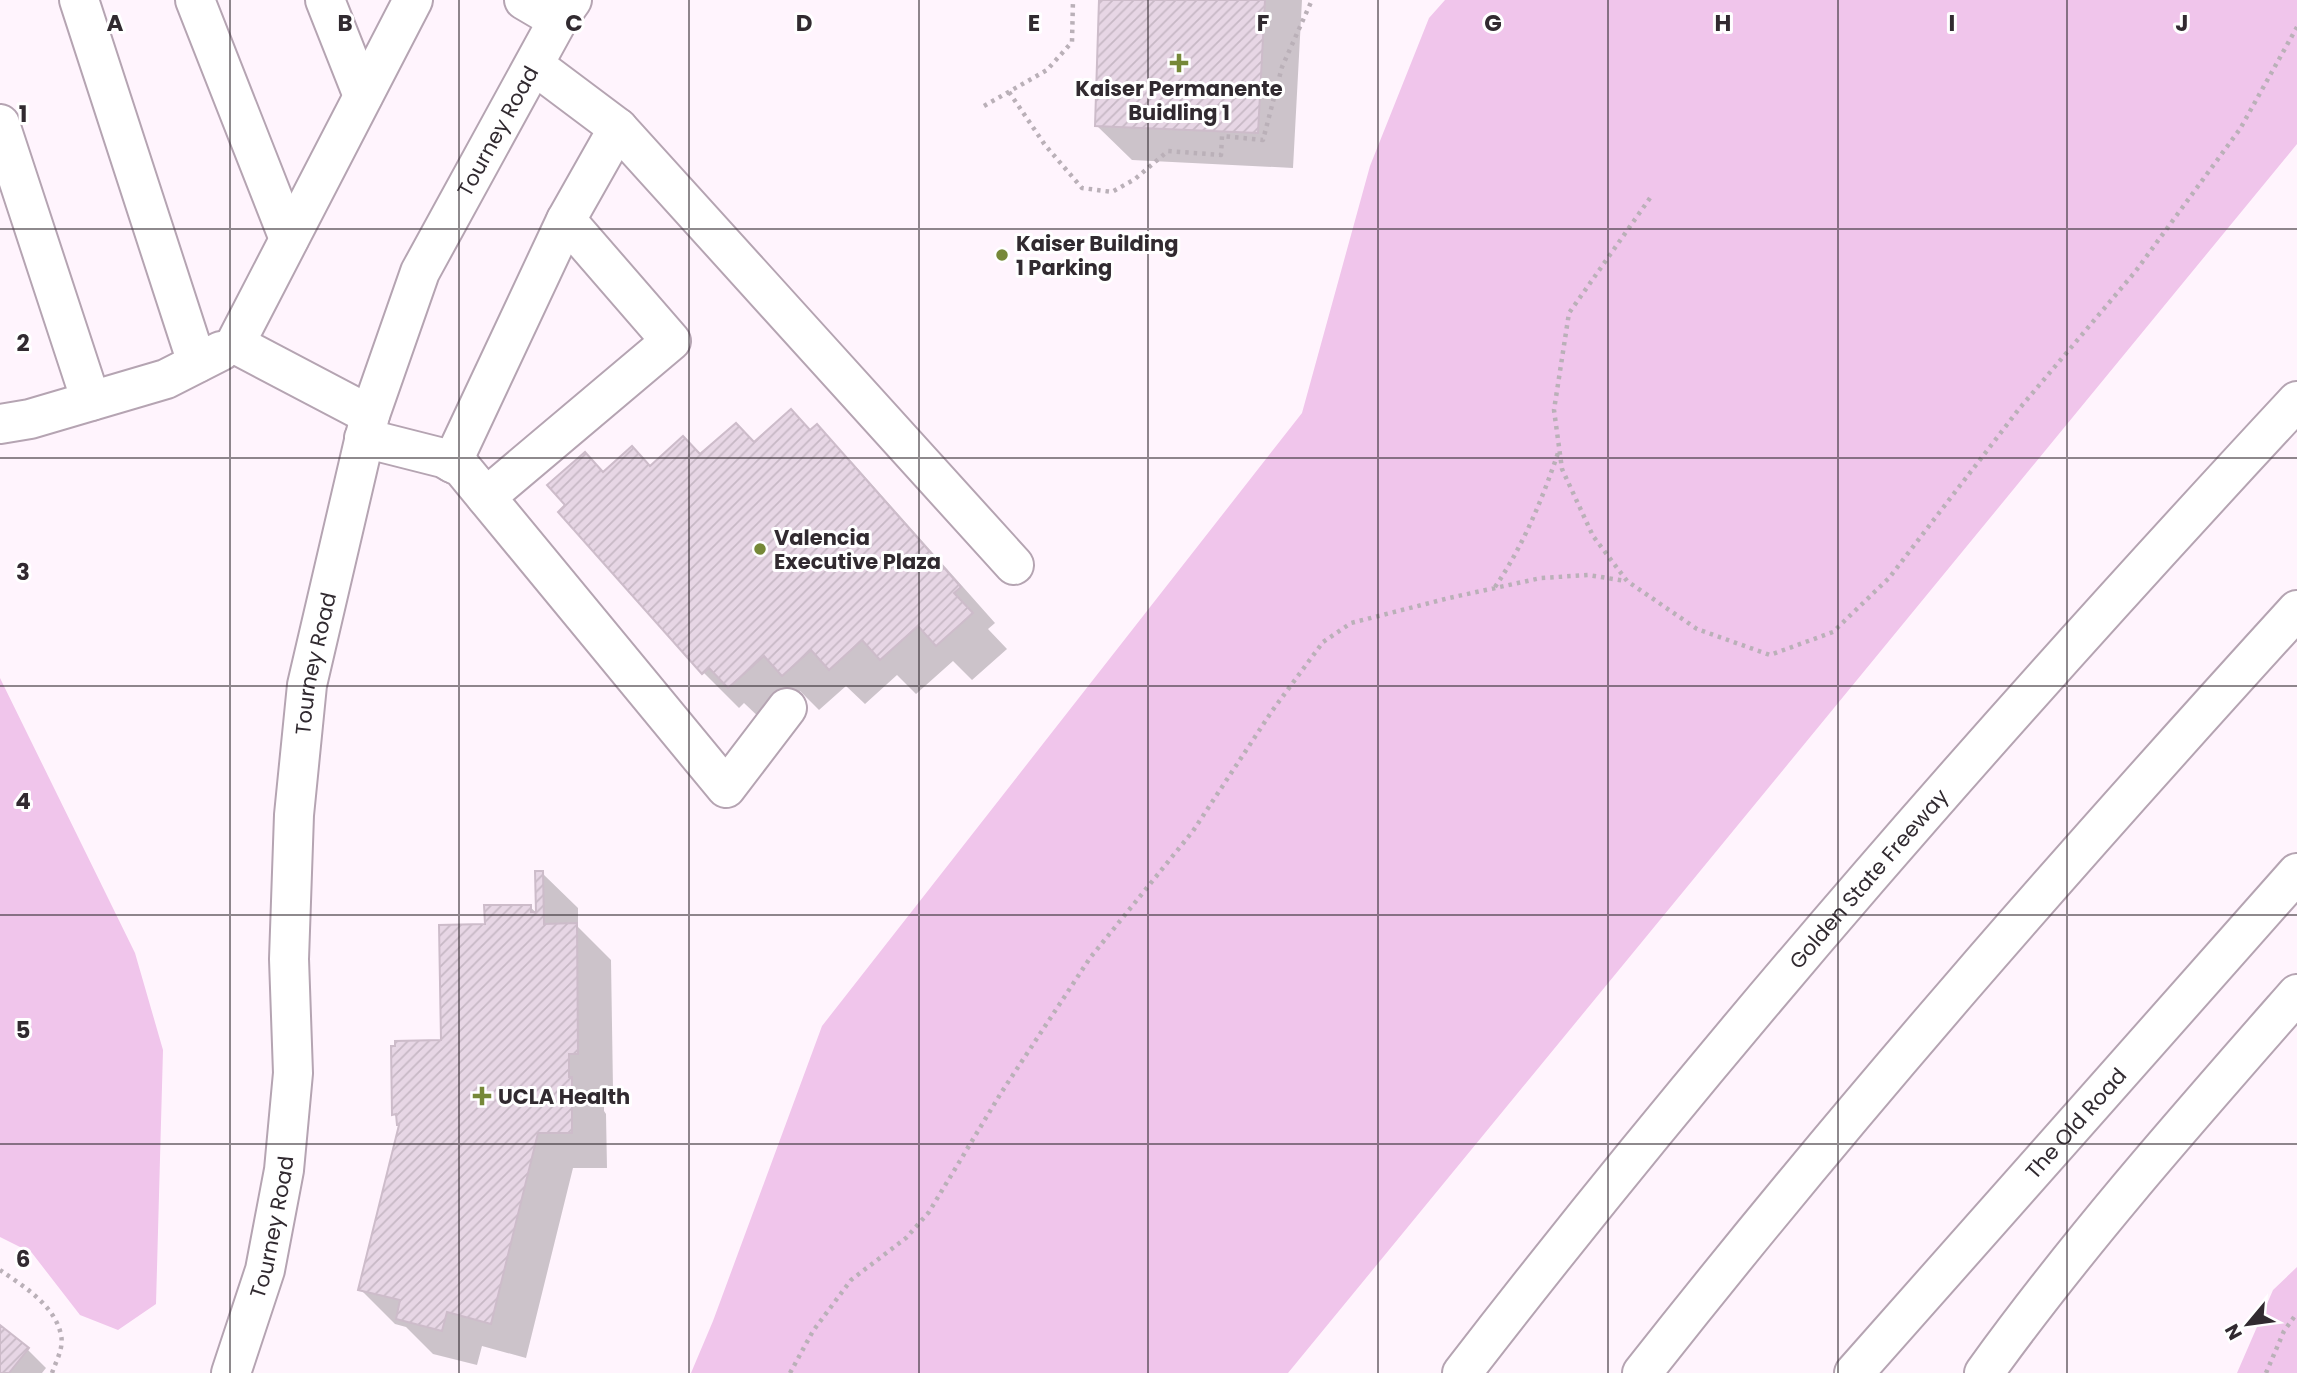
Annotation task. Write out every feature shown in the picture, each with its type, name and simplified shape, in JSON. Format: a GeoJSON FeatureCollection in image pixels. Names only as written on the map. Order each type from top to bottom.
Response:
{"type":"FeatureCollection","features":[{"type":"Feature","properties":{"kind":"main road"},"geometry":{"type":"LineString","coordinates":[[79,0],[197,363]]}},
{"type":"Feature","properties":{"kind":"main road"},"geometry":{"type":"LineString","coordinates":[[195,0],[289,239]]}},
{"type":"Feature","properties":{"kind":"main road"},"geometry":{"type":"LineString","coordinates":[[325,0],[363,96]]}},
{"type":"Feature","properties":{"kind":"main road"},"geometry":{"type":"LineString","coordinates":[[0,424],[30,419],[166,379],[235,344],[413,0]]}},
{"type":"Feature","properties":{"kind":"main road"},"geometry":{"type":"LineString","coordinates":[[524,0],[565,10]]}},
{"type":"Feature","properties":{"kind":"main road","name":"Tourney Road"},"geometry":{"type":"LineString","coordinates":[[231,1373],[265,1270],[284,1170],[293,1073],[289,959],[294,815],[307,685],[367,427],[420,272],[565,10]]}},
{"type":"Feature","properties":{"kind":"main road"},"geometry":{"type":"LineString","coordinates":[[534,65],[618,128],[1014,565]]}},
{"type":"Feature","properties":{"kind":"main road"},"geometry":{"type":"LineString","coordinates":[[0,124],[92,401]]}},
{"type":"Feature","properties":{"kind":"main road"},"geometry":{"type":"LineString","coordinates":[[452,463],[566,219],[618,128]]}},
{"type":"Feature","properties":{"kind":"main road"},"geometry":{"type":"LineString","coordinates":[[486,497],[671,341],[566,219]]}},
{"type":"Feature","properties":{"kind":"main road"},"geometry":{"type":"LineString","coordinates":[[235,344],[367,427],[462,468],[726,788],[787,708]]}},
{"type":"Feature","properties":{"kind":"main road","name":"Golden State Freeway"},"geometry":{"type":"LineString","coordinates":[[1462,1373],[1542,1268],[1724,1046],[1908,831],[2086,629],[2297,401]]}},
{"type":"Feature","properties":{"kind":"main road"},"geometry":{"type":"LineString","coordinates":[[1642,1373],[1833,1138],[2014,927],[2297,610]]}},
{"type":"Feature","properties":{"kind":"main road","name":"The Old Road"},"geometry":{"type":"LineString","coordinates":[[1854,1373],[2297,873]]}},
{"type":"Feature","properties":{"kind":"main road"},"geometry":{"type":"LineString","coordinates":[[1984,1373],[2125,1193],[2297,994]]}},
{"type":"Feature","properties":{"kind":"path"},"geometry":{"type":"LineString","coordinates":[[985,106],[1047,70],[1072,42],[1073,0]]}},
{"type":"Feature","properties":{"kind":"path"},"geometry":{"type":"LineString","coordinates":[[1009,92],[1045,145],[1082,188],[1112,191],[1135,179],[1168,151],[1222,155],[1222,136],[1263,140],[1282,67],[1312,0]]}},
{"type":"Feature","properties":{"kind":"path"},"geometry":{"type":"LineString","coordinates":[[1650,198],[1569,313],[1554,411],[1562,469],[1593,536],[1627,582],[1697,629],[1770,655],[1833,632],[1889,579],[2019,409],[2135,272],[2240,129],[2297,27]]}},
{"type":"Feature","properties":{"kind":"path"},"geometry":{"type":"LineString","coordinates":[[1495,588],[1532,522],[1559,449]]}},
{"type":"Feature","properties":{"kind":"path"},"geometry":{"type":"LineString","coordinates":[[790,1373],[813,1331],[850,1280],[906,1238],[929,1212],[1001,1093],[1090,958],[1193,831],[1272,711],[1323,642],[1351,623],[1541,578],[1588,575],[1627,582]]}},
{"type":"Feature","properties":{"kind":"path"},"geometry":{"type":"LineString","coordinates":[[0,1270],[32,1292],[53,1316],[61,1336],[60,1352],[51,1372]]}},
{"type":"Feature","properties":{"kind":"path"},"geometry":{"type":"LineString","coordinates":[[2266,1373],[2284,1331],[2297,1313]]}},
{"type":"Feature","properties":{"kind":"shaded area"},"geometry":{"type":"Polygon","coordinates":[[[1445,0],[2297,0],[2297,144],[1288,1373],[691,1373],[713,1321],[822,1026],[1302,413],[1370,166],[1429,18],[1445,0]]]}},
{"type":"Feature","properties":{"kind":"shaded area"},"geometry":{"type":"Polygon","coordinates":[[[0,678],[135,953],[163,1050],[156,1304],[118,1330],[80,1315],[32,1253],[0,1237],[0,678]]]}},
{"type":"Feature","properties":{"kind":"shaded area"},"geometry":{"type":"Polygon","coordinates":[[[2297,1267],[2297,1373],[2237,1373],[2273,1290],[2297,1267]]]}},
{"type":"Feature","properties":{"kind":"building","name":"Kaiser Permanente Buidling 1"},"geometry":{"type":"Polygon","coordinates":[[[1099,0],[1265,0],[1258,133],[1095,126],[1099,0]]]}},
{"type":"Feature","properties":{"kind":"building","name":"Valencia Executive Plaza"},"geometry":{"type":"Polygon","coordinates":[[[791,409],[810,430],[817,424],[961,587],[954,593],[973,613],[936,646],[918,626],[880,660],[862,640],[829,670],[811,650],[782,676],[764,656],[728,688],[709,668],[702,674],[558,512],[565,505],[547,485],[585,452],[603,472],[632,446],[650,466],[683,436],[700,454],[736,423],[754,442],[791,409]]]}},
{"type":"Feature","properties":{"kind":"building","name":"UCLA Health"},"geometry":{"type":"Polygon","coordinates":[[[535,871],[543,871],[544,924],[577,923],[578,1054],[569,1054],[569,1077],[572,1077],[572,1133],[538,1133],[491,1324],[447,1312],[442,1331],[396,1319],[400,1300],[358,1290],[399,1125],[396,1114],[392,1115],[391,1046],[395,1046],[395,1041],[441,1040],[439,925],[485,924],[484,905],[531,905],[531,912],[536,912],[535,871]]]}},
{"type":"Feature","properties":{"kind":"building"},"geometry":{"type":"Polygon","coordinates":[[[0,1325],[29,1348],[9,1373],[0,1373],[0,1325]]]}},
{"type":"Feature","properties":{"kind":"place","name":"Kaiser Permanente Buidling 1"},"geometry":{"type":"Point","coordinates":[1179,63]}},
{"type":"Feature","properties":{"kind":"place","name":"Kaiser Building 1 Parking"},"geometry":{"type":"Point","coordinates":[1002,255]}},
{"type":"Feature","properties":{"kind":"place","name":"Valencia Executive Plaza"},"geometry":{"type":"Point","coordinates":[760,549]}},
{"type":"Feature","properties":{"kind":"place","name":"UCLA Health"},"geometry":{"type":"Point","coordinates":[482,1096]}}]}
